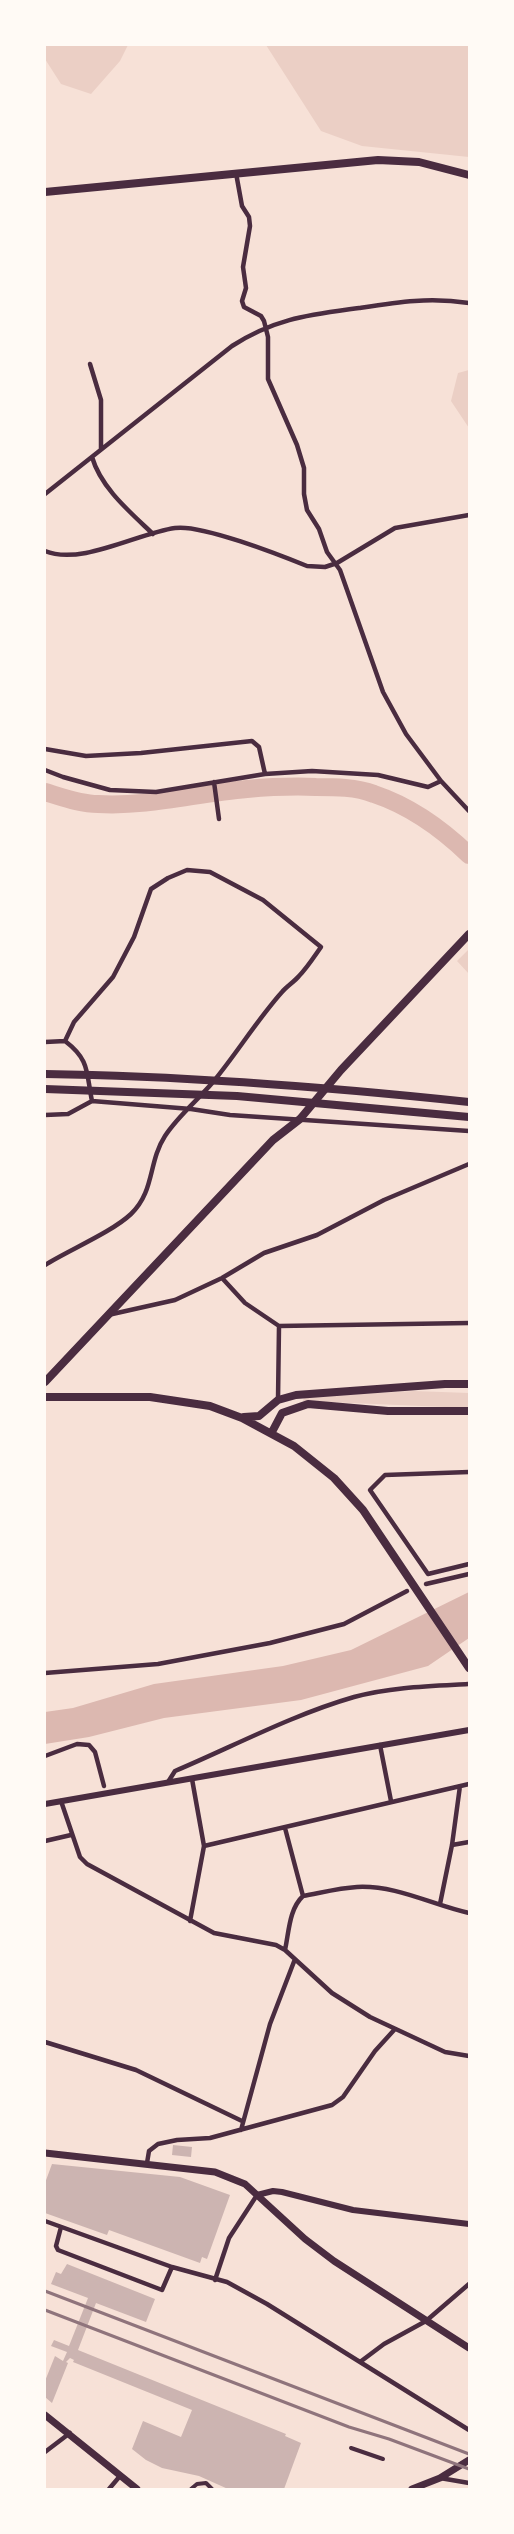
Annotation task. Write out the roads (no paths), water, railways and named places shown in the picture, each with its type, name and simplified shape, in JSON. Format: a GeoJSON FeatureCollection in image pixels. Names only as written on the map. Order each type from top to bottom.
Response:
{"type":"FeatureCollection","features":[{"type":"Feature","properties":{"kind":"highway"},"geometry":{"type":"LineString","coordinates":[[45,1074],[338,1089],[469,1102]]}},
{"type":"Feature","properties":{"kind":"highway"},"geometry":{"type":"LineString","coordinates":[[45,1089],[237,1096],[469,1117]]}},
{"type":"Feature","properties":{"kind":"main road"},"geometry":{"type":"LineString","coordinates":[[45,192],[378,160],[419,162],[469,175]]}},
{"type":"Feature","properties":{"kind":"main road"},"geometry":{"type":"LineString","coordinates":[[45,1382],[273,1140],[300,1119],[341,1070],[469,934]]}},
{"type":"Feature","properties":{"kind":"main road"},"geometry":{"type":"LineString","coordinates":[[242,1418],[259,1416],[278,1400],[296,1395],[469,1384]]}},
{"type":"Feature","properties":{"kind":"main road"},"geometry":{"type":"LineString","coordinates":[[45,1397],[150,1397],[210,1406],[272,1432],[315,1461],[347,1491],[379,1533],[467,1665]]}},
{"type":"Feature","properties":{"kind":"main road"},"geometry":{"type":"LineString","coordinates":[[272,1432],[282,1413],[308,1404],[388,1411],[469,1412]]}},
{"type":"Feature","properties":{"kind":"main road"},"geometry":{"type":"LineString","coordinates":[[45,2153],[216,2172],[236,2179],[324,2254],[469,2348]]}},
{"type":"Feature","properties":{"kind":"main road"},"geometry":{"type":"LineString","coordinates":[[45,2415],[137,2489]]}},
{"type":"Feature","properties":{"kind":"main road"},"geometry":{"type":"LineString","coordinates":[[412,2489],[440,2478],[469,2460]]}},
{"type":"Feature","properties":{"kind":"street"},"geometry":{"type":"LineString","coordinates":[[236,173],[242,206],[249,217],[250,226],[243,267],[246,288],[242,301],[244,307],[261,316],[266,327],[268,379],[297,445],[304,468],[304,500],[327,552],[337,563],[384,692],[406,734],[441,781],[468,809]]}},
{"type":"Feature","properties":{"kind":"street"},"geometry":{"type":"LineString","coordinates":[[45,494],[232,346],[266,327],[300,316],[417,299],[469,303]]}},
{"type":"Feature","properties":{"kind":"street"},"geometry":{"type":"LineString","coordinates":[[90,364],[101,400],[101,449]]}},
{"type":"Feature","properties":{"kind":"street"},"geometry":{"type":"LineString","coordinates":[[92,457],[96,472],[130,512],[153,534]]}},
{"type":"Feature","properties":{"kind":"street"},"geometry":{"type":"LineString","coordinates":[[45,551],[75,554],[176,527],[196,528],[307,566],[325,567],[337,563],[395,528],[469,515]]}},
{"type":"Feature","properties":{"kind":"street"},"geometry":{"type":"LineString","coordinates":[[45,749],[86,756],[130,754],[252,741],[259,747],[266,774]]}},
{"type":"Feature","properties":{"kind":"street"},"geometry":{"type":"LineString","coordinates":[[45,770],[110,789],[156,792],[266,774],[312,771],[378,775],[428,787],[441,781]]}},
{"type":"Feature","properties":{"kind":"street"},"geometry":{"type":"LineString","coordinates":[[214,784],[219,818]]}},
{"type":"Feature","properties":{"kind":"street"},"geometry":{"type":"LineString","coordinates":[[45,1265],[129,1216],[135,1210],[146,1195],[152,1179],[153,1164],[164,1138],[223,1071],[283,991],[301,975],[321,947],[263,900],[210,872],[187,870],[151,889],[134,937],[112,977],[101,994],[74,1022],[65,1041]]}},
{"type":"Feature","properties":{"kind":"street"},"geometry":{"type":"LineString","coordinates":[[45,1042],[65,1041],[83,1058],[92,1101]]}},
{"type":"Feature","properties":{"kind":"street"},"geometry":{"type":"LineString","coordinates":[[45,1114],[68,1114],[92,1101],[191,1109],[230,1115],[469,1131]]}},
{"type":"Feature","properties":{"kind":"street"},"geometry":{"type":"LineString","coordinates":[[108,1315],[175,1300],[222,1278],[264,1253],[317,1235],[384,1200],[469,1164]]}},
{"type":"Feature","properties":{"kind":"street"},"geometry":{"type":"LineString","coordinates":[[222,1278],[245,1303],[279,1326],[469,1323]]}},
{"type":"Feature","properties":{"kind":"street"},"geometry":{"type":"LineString","coordinates":[[278,1400],[279,1326]]}},
{"type":"Feature","properties":{"kind":"street"},"geometry":{"type":"LineString","coordinates":[[469,1472],[385,1475],[370,1490],[428,1574],[469,1564]]}},
{"type":"Feature","properties":{"kind":"street"},"geometry":{"type":"LineString","coordinates":[[426,1584],[469,1574]]}},
{"type":"Feature","properties":{"kind":"street"},"geometry":{"type":"LineString","coordinates":[[45,1673],[158,1664],[270,1643],[344,1624],[407,1591]]}},
{"type":"Feature","properties":{"kind":"street"},"geometry":{"type":"LineString","coordinates":[[168,1782],[175,1771],[302,1715],[356,1696],[393,1690],[468,1684]]}},
{"type":"Feature","properties":{"kind":"street"},"geometry":{"type":"LineString","coordinates":[[45,1804],[469,1730]]}},
{"type":"Feature","properties":{"kind":"street"},"geometry":{"type":"LineString","coordinates":[[45,1756],[77,1744],[89,1746],[95,1752],[104,1786]]}},
{"type":"Feature","properties":{"kind":"street"},"geometry":{"type":"LineString","coordinates":[[380,1744],[391,1801]]}},
{"type":"Feature","properties":{"kind":"street"},"geometry":{"type":"LineString","coordinates":[[190,1921],[204,1846],[192,1779]]}},
{"type":"Feature","properties":{"kind":"street"},"geometry":{"type":"LineString","coordinates":[[204,1846],[469,1784]]}},
{"type":"Feature","properties":{"kind":"street"},"geometry":{"type":"LineString","coordinates":[[440,1904],[452,1845],[460,1786]]}},
{"type":"Feature","properties":{"kind":"street"},"geometry":{"type":"LineString","coordinates":[[61,1801],[80,1857],[87,1864],[214,1933],[276,1945],[285,1950],[332,1993],[370,2017],[445,2052],[469,2056]]}},
{"type":"Feature","properties":{"kind":"street"},"geometry":{"type":"LineString","coordinates":[[285,1828],[303,1896]]}},
{"type":"Feature","properties":{"kind":"street"},"geometry":{"type":"LineString","coordinates":[[45,1841],[71,1834]]}},
{"type":"Feature","properties":{"kind":"street"},"geometry":{"type":"LineString","coordinates":[[452,1845],[469,1842]]}},
{"type":"Feature","properties":{"kind":"street"},"geometry":{"type":"LineString","coordinates":[[285,1950],[292,1915],[297,1902],[303,1896],[357,1887],[378,1888],[413,1895],[447,1908],[469,1913]]}},
{"type":"Feature","properties":{"kind":"street"},"geometry":{"type":"LineString","coordinates":[[241,2130],[270,2024],[295,1959]]}},
{"type":"Feature","properties":{"kind":"street"},"geometry":{"type":"LineString","coordinates":[[147,2163],[148,2151],[158,2144],[210,2138],[337,2102],[375,2051],[395,2029]]}},
{"type":"Feature","properties":{"kind":"street"},"geometry":{"type":"LineString","coordinates":[[45,2042],[136,2070],[242,2121]]}},
{"type":"Feature","properties":{"kind":"street"},"geometry":{"type":"LineString","coordinates":[[215,2280],[229,2238],[257,2195],[273,2191],[353,2210],[469,2224]]}},
{"type":"Feature","properties":{"kind":"street"},"geometry":{"type":"LineString","coordinates":[[45,2221],[171,2267],[227,2282],[267,2304],[469,2430]]}},
{"type":"Feature","properties":{"kind":"street"},"geometry":{"type":"LineString","coordinates":[[61,2228],[56,2246],[58,2250],[162,2290],[171,2267]]}},
{"type":"Feature","properties":{"kind":"street"},"geometry":{"type":"LineString","coordinates":[[360,2362],[384,2344],[426,2321],[469,2284]]}},
{"type":"Feature","properties":{"kind":"street"},"geometry":{"type":"LineString","coordinates":[[45,2452],[70,2433]]}},
{"type":"Feature","properties":{"kind":"street"},"geometry":{"type":"LineString","coordinates":[[351,2448],[383,2459]]}},
{"type":"Feature","properties":{"kind":"street"},"geometry":{"type":"LineString","coordinates":[[109,2489],[120,2476]]}},
{"type":"Feature","properties":{"kind":"street"},"geometry":{"type":"LineString","coordinates":[[440,2478],[469,2483]]}},
{"type":"Feature","properties":{"kind":"street"},"geometry":{"type":"LineString","coordinates":[[191,2489],[202,2482],[212,2489]]}},
{"type":"Feature","properties":{"kind":"waterway"},"geometry":{"type":"LineString","coordinates":[[45,792],[85,803],[117,804],[154,802],[264,788],[338,787],[353,789],[387,799],[413,812],[437,827],[469,855]]}},
{"type":"Feature","properties":{"kind":"railway"},"geometry":{"type":"LineString","coordinates":[[45,2291],[469,2454]]}},
{"type":"Feature","properties":{"kind":"railway"},"geometry":{"type":"LineString","coordinates":[[45,2310],[349,2427],[389,2439],[469,2469]]}}]}
